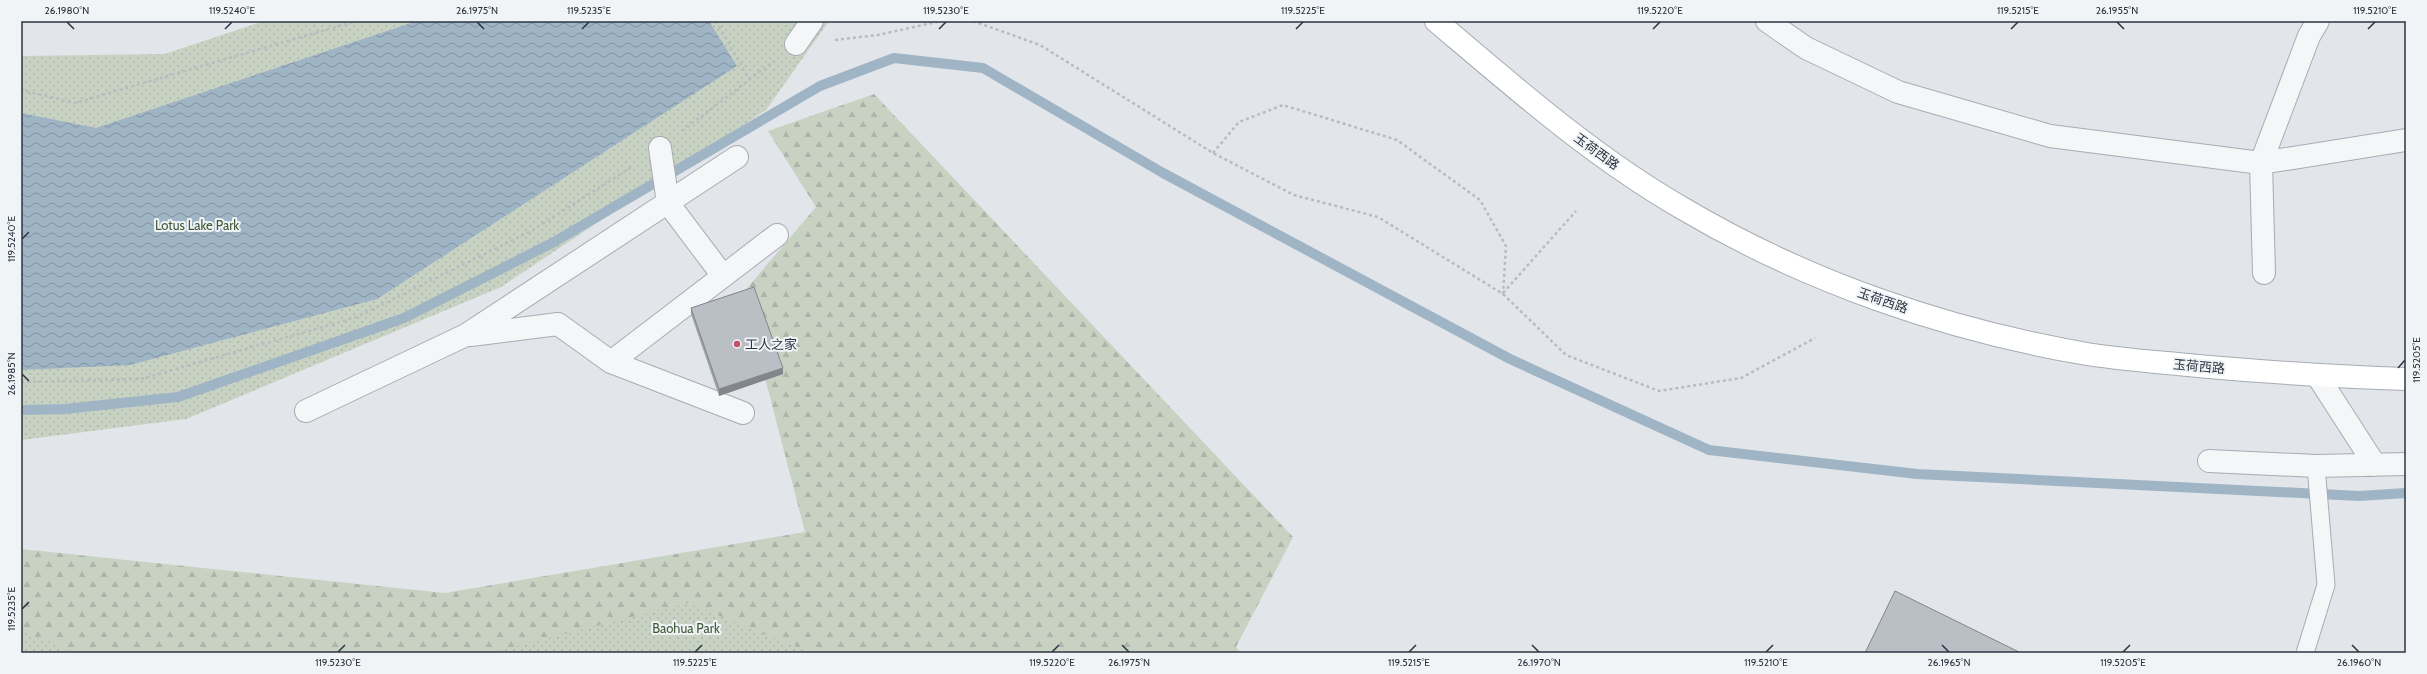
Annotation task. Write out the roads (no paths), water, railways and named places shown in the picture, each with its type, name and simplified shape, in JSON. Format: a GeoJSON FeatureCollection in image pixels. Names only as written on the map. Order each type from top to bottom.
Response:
{"type":"FeatureCollection","features":[{"type":"Feature","properties":{"kind":"main road","name":"玉荷西路"},"geometry":{"type":"LineString","coordinates":[[1436,21],[1568,130],[1632,177],[1710,224],[1804,271],[1855,290],[1963,326],[2047,346],[2138,360],[2317,375],[2406,379]]}},
{"type":"Feature","properties":{"kind":"street"},"geometry":{"type":"LineString","coordinates":[[796,44],[812,21]]}},
{"type":"Feature","properties":{"kind":"street"},"geometry":{"type":"LineString","coordinates":[[1767,21],[1806,48],[1898,92],[2050,136],[2261,163],[2406,140]]}},
{"type":"Feature","properties":{"kind":"street"},"geometry":{"type":"LineString","coordinates":[[2264,273],[2261,163],[2309,36],[2318,21]]}},
{"type":"Feature","properties":{"kind":"street"},"geometry":{"type":"LineString","coordinates":[[660,148],[668,203],[723,276]]}},
{"type":"Feature","properties":{"kind":"street"},"geometry":{"type":"LineString","coordinates":[[306,411],[466,335],[736,157]]}},
{"type":"Feature","properties":{"kind":"street"},"geometry":{"type":"LineString","coordinates":[[611,362],[777,235]]}},
{"type":"Feature","properties":{"kind":"street"},"geometry":{"type":"LineString","coordinates":[[466,335],[558,324],[611,362],[743,414]]}},
{"type":"Feature","properties":{"kind":"street"},"geometry":{"type":"LineString","coordinates":[[2317,375],[2375,465]]}},
{"type":"Feature","properties":{"kind":"street"},"geometry":{"type":"LineString","coordinates":[[2209,461],[2316,466],[2406,464]]}},
{"type":"Feature","properties":{"kind":"lane"},"geometry":{"type":"LineString","coordinates":[[2305,653],[2326,585],[2316,466]]}},
{"type":"Feature","properties":{"kind":"water","name":"Lotus Lake Park"},"geometry":{"type":"Polygon","coordinates":[[[417,21],[709,21],[737,66],[377,299],[130,365],[21,370],[21,113],[96,128],[417,21]]]}},
{"type":"Feature","properties":{"kind":"waterway"},"geometry":{"type":"LineString","coordinates":[[21,410],[65,409],[178,397],[404,318],[554,242],[820,86],[894,58],[983,68],[1163,173],[1510,359],[1709,450],[1917,474],[2359,496],[2406,493]]}},
{"type":"Feature","properties":{"kind":"place","name":"工人之家"},"geometry":{"type":"Point","coordinates":[737,344]}},
{"type":"Feature","properties":{"kind":"park label","name":"Baohua Park"},"geometry":{"type":"Point","coordinates":[686,628]}}]}
